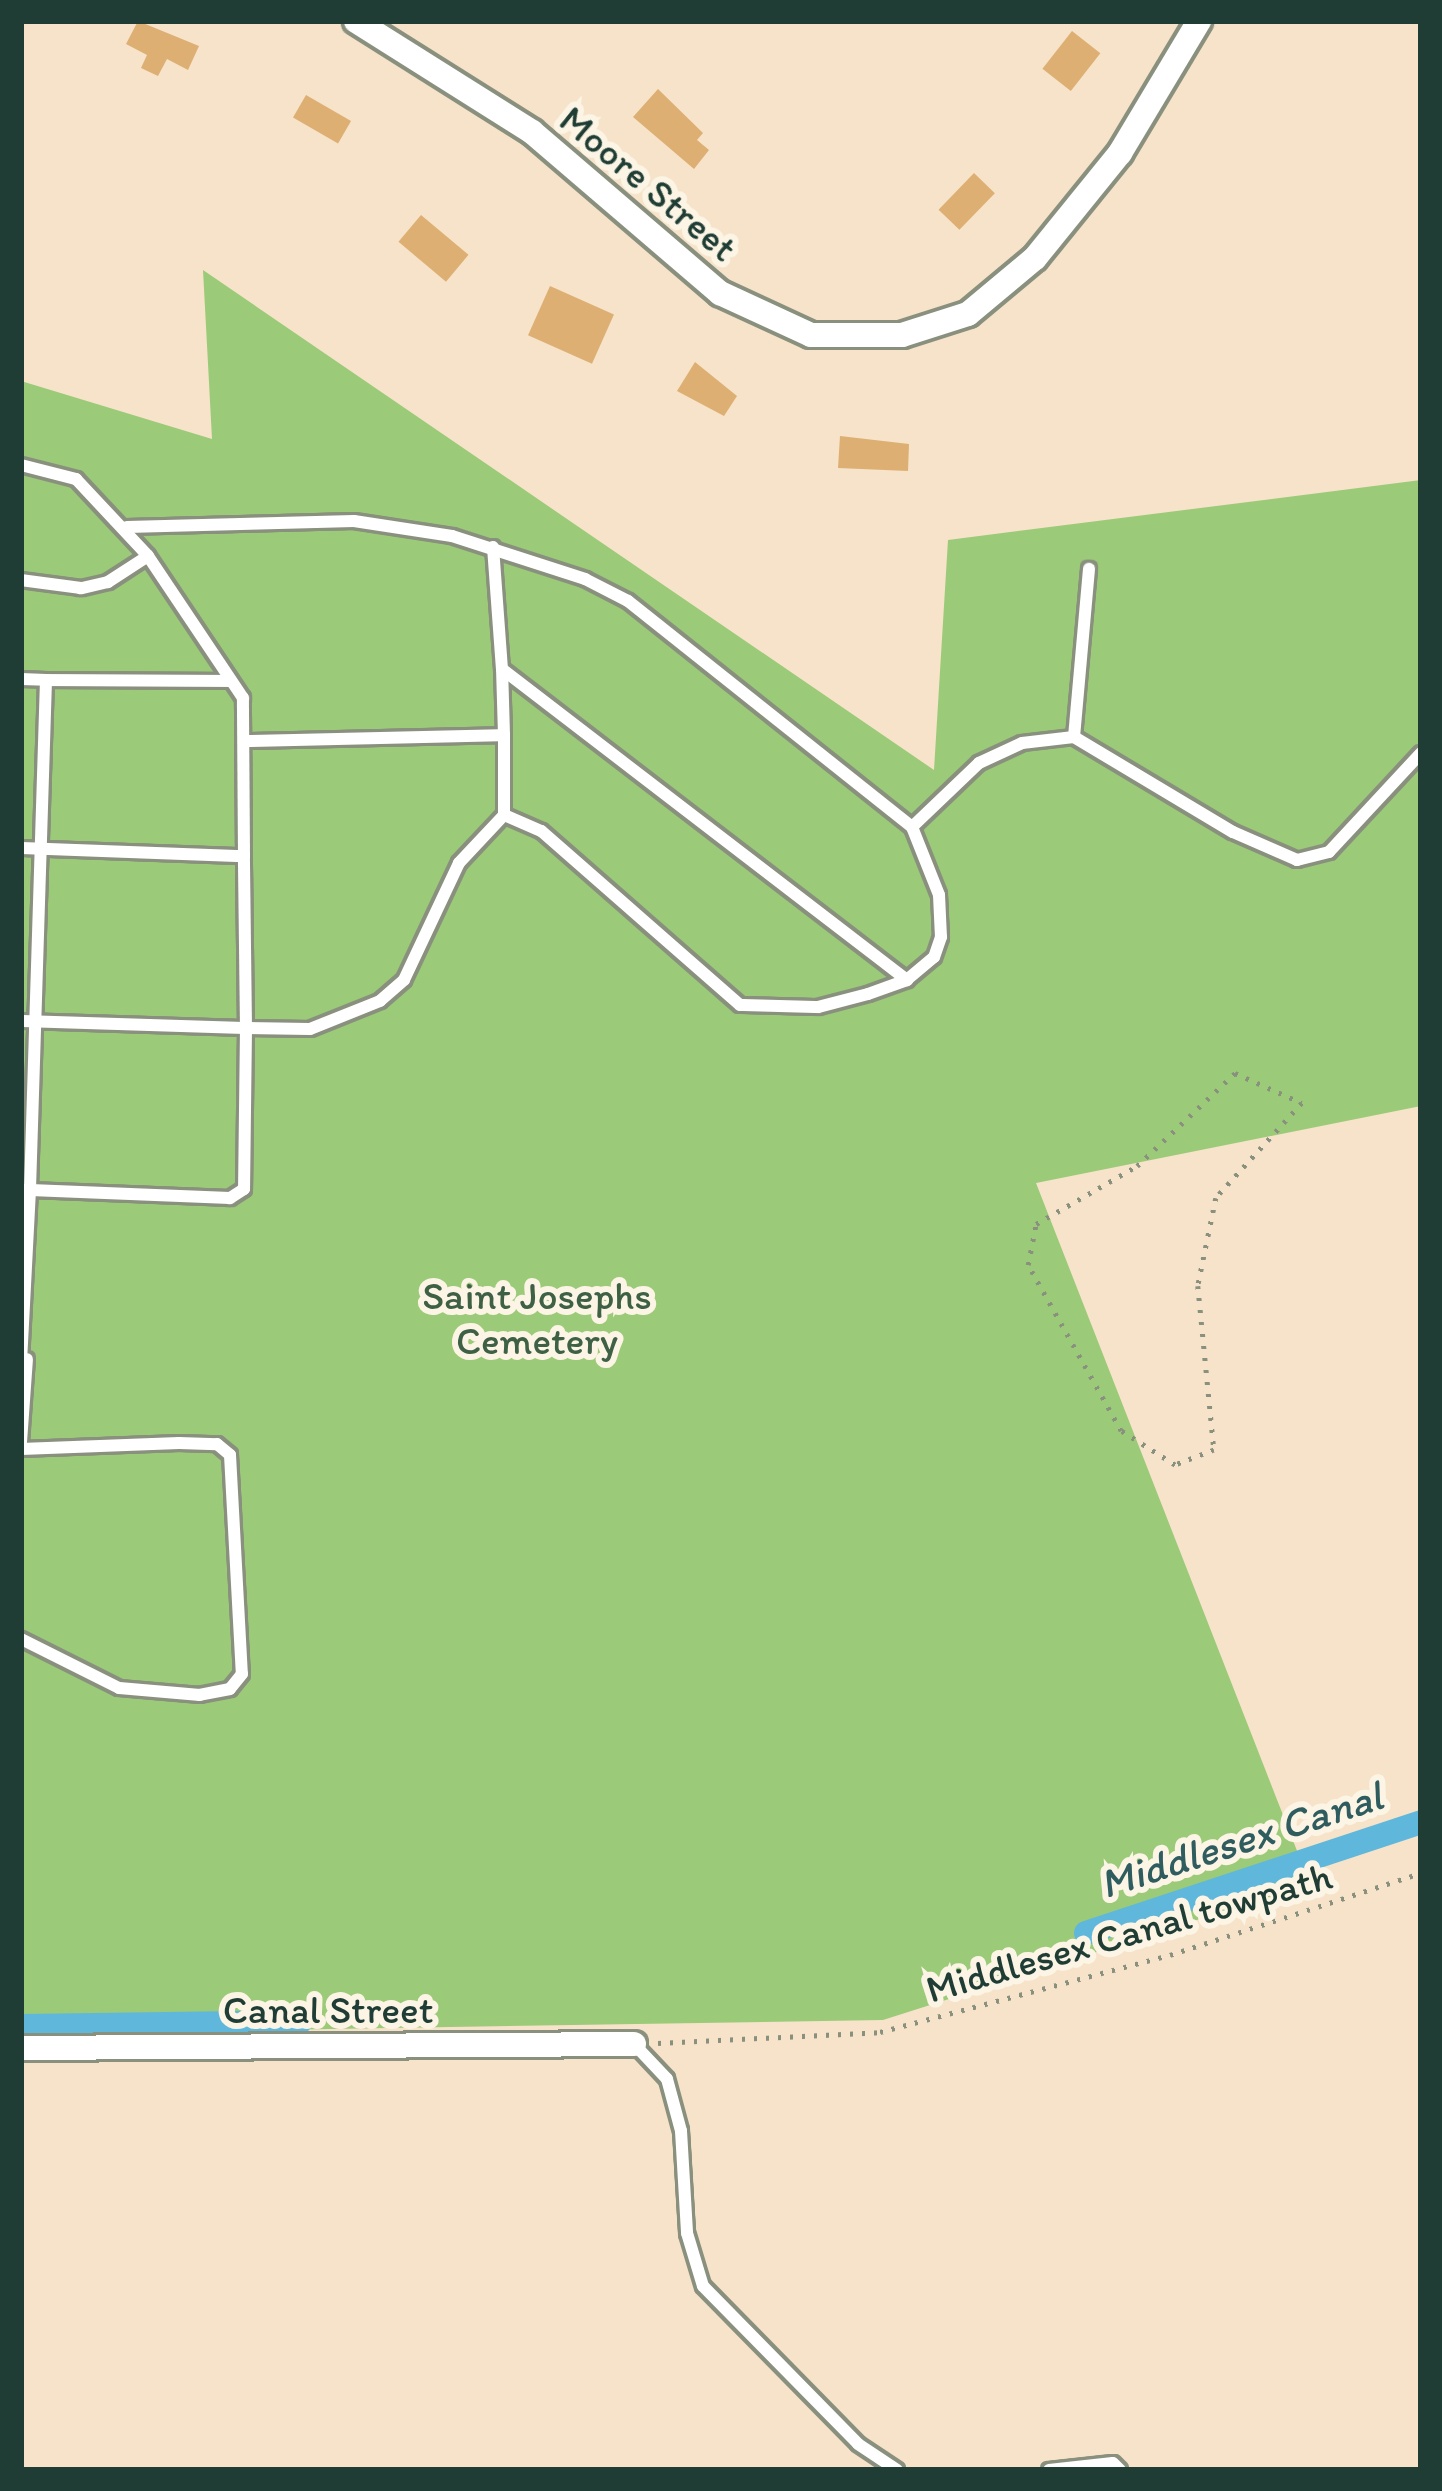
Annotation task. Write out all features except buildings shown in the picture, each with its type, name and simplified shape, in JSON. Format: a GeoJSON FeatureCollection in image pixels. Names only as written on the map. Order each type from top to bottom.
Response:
{"type":"FeatureCollection","features":[{"type":"Feature","properties":{"kind":"street","name":"Moore Street"},"geometry":{"type":"LineString","coordinates":[[356,21],[532,132],[720,293],[811,335],[902,335],[968,314],[1035,258],[1120,153],[1199,21]]}},
{"type":"Feature","properties":{"kind":"street","name":"Canal Street"},"geometry":{"type":"LineString","coordinates":[[21,2048],[634,2044]]}},
{"type":"Feature","properties":{"kind":"lane"},"geometry":{"type":"LineString","coordinates":[[21,465],[76,479],[127,527],[243,698],[246,741],[247,1028],[239,1196],[26,1190]]}},
{"type":"Feature","properties":{"kind":"lane"},"geometry":{"type":"LineString","coordinates":[[127,527],[354,520],[494,547],[628,601],[911,827],[939,895],[941,937],[934,958],[907,980],[818,1007],[740,1005],[541,831],[504,815]]}},
{"type":"Feature","properties":{"kind":"lane"},"geometry":{"type":"LineString","coordinates":[[28,1022],[310,1029],[380,1001],[404,980],[459,862],[504,815],[494,547]]}},
{"type":"Feature","properties":{"kind":"lane"},"geometry":{"type":"LineString","coordinates":[[21,580],[81,588],[108,582],[148,556]]}},
{"type":"Feature","properties":{"kind":"lane"},"geometry":{"type":"LineString","coordinates":[[1074,737],[1089,569]]}},
{"type":"Feature","properties":{"kind":"lane"},"geometry":{"type":"LineString","coordinates":[[502,669],[907,980]]}},
{"type":"Feature","properties":{"kind":"lane"},"geometry":{"type":"LineString","coordinates":[[21,679],[231,681]]}},
{"type":"Feature","properties":{"kind":"lane"},"geometry":{"type":"LineString","coordinates":[[21,1639],[86,1675],[151,1692],[230,1689],[244,1660],[230,1455],[217,1444],[21,1445],[28,1022],[43,848],[46,680]]}},
{"type":"Feature","properties":{"kind":"lane"},"geometry":{"type":"LineString","coordinates":[[246,741],[504,735]]}},
{"type":"Feature","properties":{"kind":"lane"},"geometry":{"type":"LineString","coordinates":[[911,827],[979,763],[1022,743],[1074,737],[1233,832],[1297,860],[1329,852],[1421,753]]}},
{"type":"Feature","properties":{"kind":"lane"},"geometry":{"type":"LineString","coordinates":[[21,848],[244,856]]}},
{"type":"Feature","properties":{"kind":"lane"},"geometry":{"type":"LineString","coordinates":[[634,2044],[667,2079],[681,2131],[687,2233],[703,2286],[858,2444],[897,2470]]}},
{"type":"Feature","properties":{"kind":"lane"},"geometry":{"type":"LineString","coordinates":[[1049,2470],[1113,2463],[1120,2470]]}},
{"type":"Feature","properties":{"kind":"path"},"geometry":{"type":"LineString","coordinates":[[1235,1073],[1302,1103],[1216,1198],[1198,1286],[1214,1450],[1175,1465],[1120,1430],[1089,1367],[1057,1325],[1028,1265],[1036,1224],[1137,1166],[1235,1073]]}},
{"type":"Feature","properties":{"kind":"path","name":"Middlesex Canal towpath"},"geometry":{"type":"LineString","coordinates":[[634,2044],[880,2032],[1170,1955],[1421,1873]]}},
{"type":"Feature","properties":{"kind":"green space","name":"Saint Josephs Cemetery"},"geometry":{"type":"Polygon","coordinates":[[[203,270],[934,770],[948,540],[1421,480],[1421,1106],[1036,1183],[1310,1884],[883,2020],[21,2034],[21,381],[212,439],[203,270]]]}},
{"type":"Feature","properties":{"kind":"waterway","name":"Middlesex Canal"},"geometry":{"type":"LineString","coordinates":[[1086,1933],[1421,1822]]}},
{"type":"Feature","properties":{"kind":"waterway","name":"Middlesex Canal"},"geometry":{"type":"LineString","coordinates":[[21,2026],[300,2022]]}}]}
